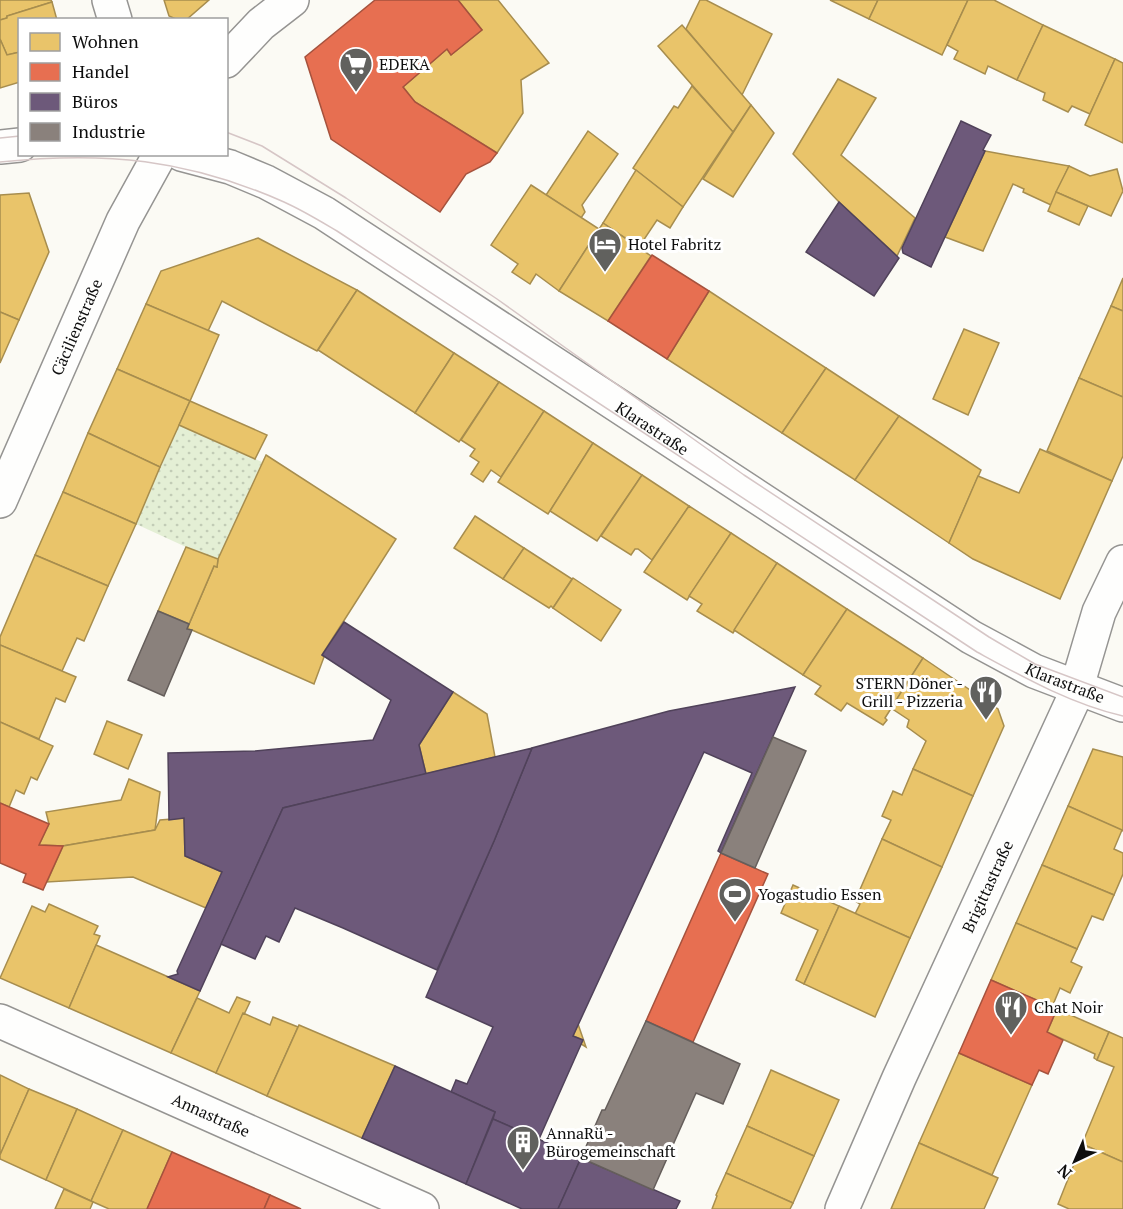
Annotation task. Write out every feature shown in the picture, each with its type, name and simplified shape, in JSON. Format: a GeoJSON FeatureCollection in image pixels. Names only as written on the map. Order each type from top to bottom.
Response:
{"type":"FeatureCollection","features":[{"type":"Feature","properties":{"kind":"street"},"geometry":{"type":"LineString","coordinates":[[109,0],[114,18]]}},
{"type":"Feature","properties":{"kind":"street"},"geometry":{"type":"LineString","coordinates":[[228,59],[261,24],[292,0]]}},
{"type":"Feature","properties":{"kind":"street"},"geometry":{"type":"LineString","coordinates":[[0,147],[18,145]]}},
{"type":"Feature","properties":{"kind":"street","name":"Cäcilienstraße"},"geometry":{"type":"LineString","coordinates":[[0,501],[123,221],[159,156]]}},
{"type":"Feature","properties":{"kind":"street","name":"Klarastraße"},"geometry":{"type":"LineString","coordinates":[[189,156],[230,167],[266,182],[324,213],[971,637],[1034,671],[1123,705]]}},
{"type":"Feature","properties":{"kind":"street","name":"Brigittastraße"},"geometry":{"type":"LineString","coordinates":[[842,1209],[899,1078],[1073,700],[1099,612],[1123,562]]}},
{"type":"Feature","properties":{"kind":"street","name":"Annastraße"},"geometry":{"type":"LineString","coordinates":[[0,1021],[422,1209]]}},
{"type":"Feature","properties":{"kind":"green space"},"geometry":{"type":"Polygon","coordinates":[[[179,425],[262,462],[218,559],[136,524],[179,425]]]}},
{"type":"Feature","properties":{"kind":"building: Wohnen"},"geometry":{"type":"Polygon","coordinates":[[[0,0],[51,0],[52,2],[0,20],[0,0]]]}},
{"type":"Feature","properties":{"kind":"building: Wohnen"},"geometry":{"type":"Polygon","coordinates":[[[164,0],[209,0],[188,18],[169,16],[164,0]]]}},
{"type":"Feature","properties":{"kind":"building: Wohnen"},"geometry":{"type":"Polygon","coordinates":[[[458,0],[498,0],[549,63],[521,80],[523,113],[497,153],[415,102],[403,87],[447,49],[451,55],[482,30],[458,0]]]}},
{"type":"Feature","properties":{"kind":"building: Wohnen"},"geometry":{"type":"Polygon","coordinates":[[[700,0],[706,0],[772,34],[742,95],[686,29],[700,0]]]}},
{"type":"Feature","properties":{"kind":"building: Wohnen"},"geometry":{"type":"Polygon","coordinates":[[[830,0],[878,0],[869,19],[830,0]]]}},
{"type":"Feature","properties":{"kind":"building: Wohnen"},"geometry":{"type":"Polygon","coordinates":[[[878,0],[968,0],[942,55],[869,19],[878,0]]]}},
{"type":"Feature","properties":{"kind":"building: Wohnen"},"geometry":{"type":"Polygon","coordinates":[[[968,0],[994,0],[1043,25],[1017,80],[988,66],[985,74],[954,59],[958,51],[947,45],[968,0]]]}},
{"type":"Feature","properties":{"kind":"building: Wohnen"},"geometry":{"type":"Polygon","coordinates":[[[52,2],[56,18],[18,18],[18,52],[7,55],[0,39],[0,20],[52,2]]]}},
{"type":"Feature","properties":{"kind":"building: Wohnen"},"geometry":{"type":"Polygon","coordinates":[[[682,25],[751,105],[733,132],[658,46],[682,25]]]}},
{"type":"Feature","properties":{"kind":"building: Wohnen"},"geometry":{"type":"Polygon","coordinates":[[[1043,25],[1115,59],[1090,114],[1072,106],[1068,112],[1043,100],[1045,93],[1017,80],[1043,25]]]}},
{"type":"Feature","properties":{"kind":"building: Wohnen"},"geometry":{"type":"Polygon","coordinates":[[[0,39],[7,55],[18,52],[18,83],[0,88],[0,39]]]}},
{"type":"Feature","properties":{"kind":"building: Wohnen"},"geometry":{"type":"Polygon","coordinates":[[[1115,59],[1123,63],[1123,143],[1085,125],[1115,59]]]}},
{"type":"Feature","properties":{"kind":"building: Wohnen"},"geometry":{"type":"Polygon","coordinates":[[[838,79],[876,98],[841,155],[915,218],[897,256],[839,202],[793,154],[838,79]]]}},
{"type":"Feature","properties":{"kind":"building: Wohnen"},"geometry":{"type":"Polygon","coordinates":[[[692,86],[733,132],[683,207],[633,168],[674,106],[678,108],[692,86]]]}},
{"type":"Feature","properties":{"kind":"building: Wohnen"},"geometry":{"type":"Polygon","coordinates":[[[751,105],[774,133],[733,197],[703,179],[751,105]]]}},
{"type":"Feature","properties":{"kind":"building: Wohnen"},"geometry":{"type":"Polygon","coordinates":[[[588,131],[618,154],[582,205],[585,212],[581,218],[546,195],[588,131]]]}},
{"type":"Feature","properties":{"kind":"building: Wohnen"},"geometry":{"type":"Polygon","coordinates":[[[985,151],[1069,166],[1051,205],[1023,192],[1024,189],[1013,184],[983,251],[945,237],[985,151]]]}},
{"type":"Feature","properties":{"kind":"building: Wohnen"},"geometry":{"type":"Polygon","coordinates":[[[1069,166],[1090,176],[1117,169],[1123,191],[1111,216],[1056,192],[1069,166]]]}},
{"type":"Feature","properties":{"kind":"building: Wohnen"},"geometry":{"type":"Polygon","coordinates":[[[636,170],[683,207],[670,228],[657,220],[639,247],[603,223],[636,170]]]}},
{"type":"Feature","properties":{"kind":"building: Wohnen"},"geometry":{"type":"Polygon","coordinates":[[[531,185],[599,229],[559,291],[536,274],[530,284],[512,272],[518,264],[491,245],[531,185]]]}},
{"type":"Feature","properties":{"kind":"building: Wohnen"},"geometry":{"type":"Polygon","coordinates":[[[1056,192],[1088,206],[1079,225],[1048,211],[1056,192]]]}},
{"type":"Feature","properties":{"kind":"building: Wohnen"},"geometry":{"type":"Polygon","coordinates":[[[29,193],[49,252],[19,320],[0,312],[0,195],[29,193]]]}},
{"type":"Feature","properties":{"kind":"building: Wohnen","name":"Hotel Fabritz"},"geometry":{"type":"Polygon","coordinates":[[[603,223],[651,256],[608,321],[559,291],[603,223]]]}},
{"type":"Feature","properties":{"kind":"building: Wohnen"},"geometry":{"type":"Polygon","coordinates":[[[258,238],[357,290],[317,351],[222,301],[208,331],[146,304],[161,271],[258,238]]]}},
{"type":"Feature","properties":{"kind":"building: Wohnen"},"geometry":{"type":"Polygon","coordinates":[[[1123,278],[1123,311],[1111,306],[1123,278]]]}},
{"type":"Feature","properties":{"kind":"building: Wohnen"},"geometry":{"type":"Polygon","coordinates":[[[357,290],[454,353],[415,413],[318,350],[357,290]]]}},
{"type":"Feature","properties":{"kind":"building: Wohnen"},"geometry":{"type":"Polygon","coordinates":[[[709,291],[826,368],[782,433],[667,359],[709,291]]]}},
{"type":"Feature","properties":{"kind":"building: Wohnen"},"geometry":{"type":"Polygon","coordinates":[[[146,304],[219,335],[190,401],[117,369],[146,304]]]}},
{"type":"Feature","properties":{"kind":"building: Wohnen"},"geometry":{"type":"Polygon","coordinates":[[[1111,306],[1123,311],[1123,397],[1079,378],[1111,306]]]}},
{"type":"Feature","properties":{"kind":"building: Wohnen"},"geometry":{"type":"Polygon","coordinates":[[[0,312],[19,320],[0,363],[0,312]]]}},
{"type":"Feature","properties":{"kind":"building: Wohnen"},"geometry":{"type":"Polygon","coordinates":[[[964,329],[999,343],[968,415],[933,399],[964,329]]]}},
{"type":"Feature","properties":{"kind":"building: Wohnen"},"geometry":{"type":"Polygon","coordinates":[[[454,353],[499,382],[459,442],[415,413],[454,353]]]}},
{"type":"Feature","properties":{"kind":"building: Wohnen"},"geometry":{"type":"Polygon","coordinates":[[[826,368],[899,416],[855,480],[782,433],[826,368]]]}},
{"type":"Feature","properties":{"kind":"building: Wohnen"},"geometry":{"type":"Polygon","coordinates":[[[117,369],[190,401],[160,467],[88,433],[117,369]]]}},
{"type":"Feature","properties":{"kind":"building: Wohnen"},"geometry":{"type":"Polygon","coordinates":[[[1079,378],[1123,397],[1123,456],[1112,481],[1047,451],[1079,378]]]}},
{"type":"Feature","properties":{"kind":"building: Wohnen"},"geometry":{"type":"Polygon","coordinates":[[[499,382],[544,411],[501,477],[491,470],[483,482],[471,474],[479,462],[470,456],[475,449],[461,440],[499,382]]]}},
{"type":"Feature","properties":{"kind":"building: Wohnen"},"geometry":{"type":"Polygon","coordinates":[[[190,401],[267,435],[255,459],[179,425],[190,401]]]}},
{"type":"Feature","properties":{"kind":"building: Wohnen"},"geometry":{"type":"Polygon","coordinates":[[[544,411],[593,443],[548,514],[498,482],[544,411]]]}},
{"type":"Feature","properties":{"kind":"building: Wohnen"},"geometry":{"type":"Polygon","coordinates":[[[899,416],[981,470],[949,543],[855,480],[899,416]]]}},
{"type":"Feature","properties":{"kind":"building: Wohnen"},"geometry":{"type":"Polygon","coordinates":[[[88,433],[160,467],[136,524],[63,492],[88,433]]]}},
{"type":"Feature","properties":{"kind":"building: Wohnen"},"geometry":{"type":"Polygon","coordinates":[[[593,443],[642,475],[597,541],[550,511],[593,443]]]}},
{"type":"Feature","properties":{"kind":"building: Wohnen"},"geometry":{"type":"Polygon","coordinates":[[[1040,449],[1112,481],[1060,599],[973,559],[949,543],[978,476],[1019,493],[1040,449]]]}},
{"type":"Feature","properties":{"kind":"building: Wohnen"},"geometry":{"type":"Polygon","coordinates":[[[266,455],[396,539],[322,655],[324,657],[314,684],[187,629],[266,455]]]}},
{"type":"Feature","properties":{"kind":"building: Wohnen"},"geometry":{"type":"Polygon","coordinates":[[[642,475],[689,506],[652,560],[638,549],[635,549],[631,555],[601,536],[642,475]]]}},
{"type":"Feature","properties":{"kind":"building: Wohnen"},"geometry":{"type":"Polygon","coordinates":[[[63,492],[136,524],[108,586],[35,555],[63,492]]]}},
{"type":"Feature","properties":{"kind":"building: Wohnen"},"geometry":{"type":"Polygon","coordinates":[[[689,506],[731,533],[687,600],[644,572],[689,506]]]}},
{"type":"Feature","properties":{"kind":"building: Wohnen"},"geometry":{"type":"Polygon","coordinates":[[[475,516],[524,548],[503,579],[454,548],[475,516]]]}},
{"type":"Feature","properties":{"kind":"building: Wohnen"},"geometry":{"type":"Polygon","coordinates":[[[731,533],[777,563],[733,633],[697,611],[702,604],[689,596],[731,533]]]}},
{"type":"Feature","properties":{"kind":"building: Wohnen"},"geometry":{"type":"Polygon","coordinates":[[[186,547],[218,559],[217,567],[214,566],[189,624],[158,611],[186,547]]]}},
{"type":"Feature","properties":{"kind":"building: Wohnen"},"geometry":{"type":"Polygon","coordinates":[[[524,548],[572,579],[553,608],[551,606],[549,608],[503,579],[524,548]]]}},
{"type":"Feature","properties":{"kind":"building: Wohnen"},"geometry":{"type":"Polygon","coordinates":[[[35,555],[108,586],[84,641],[77,638],[62,671],[0,645],[0,637],[35,555]]]}},
{"type":"Feature","properties":{"kind":"building: Wohnen"},"geometry":{"type":"Polygon","coordinates":[[[777,563],[847,609],[803,675],[734,630],[777,563]]]}},
{"type":"Feature","properties":{"kind":"building: Wohnen"},"geometry":{"type":"Polygon","coordinates":[[[573,578],[621,610],[601,641],[553,608],[573,578]]]}},
{"type":"Feature","properties":{"kind":"building: Wohnen"},"geometry":{"type":"Polygon","coordinates":[[[847,609],[923,658],[885,718],[887,720],[883,725],[847,703],[841,711],[815,694],[821,686],[803,675],[847,609]]]}},
{"type":"Feature","properties":{"kind":"building: Wohnen"},"geometry":{"type":"Polygon","coordinates":[[[0,645],[76,677],[65,702],[56,698],[39,739],[0,722],[0,645]]]}},
{"type":"Feature","properties":{"kind":"building: Wohnen"},"geometry":{"type":"Polygon","coordinates":[[[923,658],[998,709],[1004,726],[973,796],[913,769],[926,741],[907,727],[909,720],[891,708],[923,658]]]}},
{"type":"Feature","properties":{"kind":"building: Wohnen"},"geometry":{"type":"Polygon","coordinates":[[[453,692],[487,714],[495,757],[426,774],[419,745],[453,692]]]}},
{"type":"Feature","properties":{"kind":"building: Wohnen"},"geometry":{"type":"Polygon","coordinates":[[[107,721],[142,735],[128,769],[94,754],[107,721]]]}},
{"type":"Feature","properties":{"kind":"building: Wohnen"},"geometry":{"type":"Polygon","coordinates":[[[0,722],[53,746],[37,780],[31,777],[24,794],[16,790],[9,807],[0,803],[0,722]]]}},
{"type":"Feature","properties":{"kind":"building: Wohnen"},"geometry":{"type":"Polygon","coordinates":[[[1093,749],[1123,757],[1123,831],[1068,806],[1093,749]]]}},
{"type":"Feature","properties":{"kind":"building: Wohnen"},"geometry":{"type":"Polygon","coordinates":[[[913,769],[973,796],[942,867],[882,839],[891,820],[882,816],[893,791],[902,795],[913,769]]]}},
{"type":"Feature","properties":{"kind":"building: Wohnen"},"geometry":{"type":"Polygon","coordinates":[[[129,779],[160,792],[155,830],[63,846],[39,845],[49,824],[46,812],[121,800],[129,779]]]}},
{"type":"Feature","properties":{"kind":"building: Wohnen"},"geometry":{"type":"Polygon","coordinates":[[[1068,806],[1122,830],[1114,849],[1123,853],[1123,874],[1114,895],[1042,865],[1068,806]]]}},
{"type":"Feature","properties":{"kind":"building: Wohnen"},"geometry":{"type":"Polygon","coordinates":[[[184,818],[185,856],[222,872],[206,908],[133,877],[47,882],[63,846],[155,830],[160,820],[184,818]]]}},
{"type":"Feature","properties":{"kind":"building: Wohnen"},"geometry":{"type":"Polygon","coordinates":[[[882,839],[942,867],[910,938],[855,914],[860,904],[855,901],[882,839]]]}},
{"type":"Feature","properties":{"kind":"building: Wohnen"},"geometry":{"type":"Polygon","coordinates":[[[1042,865],[1114,895],[1103,920],[1092,916],[1077,949],[1016,923],[1042,865]]]}},
{"type":"Feature","properties":{"kind":"building: Wohnen"},"geometry":{"type":"Polygon","coordinates":[[[793,885],[839,906],[804,984],[796,980],[818,930],[781,913],[793,885]]]}},
{"type":"Feature","properties":{"kind":"building: Wohnen"},"geometry":{"type":"Polygon","coordinates":[[[49,904],[98,926],[94,934],[100,936],[69,1008],[0,978],[32,906],[45,912],[49,904]]]}},
{"type":"Feature","properties":{"kind":"building: Wohnen"},"geometry":{"type":"Polygon","coordinates":[[[839,906],[910,938],[875,1017],[804,984],[839,906]]]}},
{"type":"Feature","properties":{"kind":"building: Wohnen"},"geometry":{"type":"Polygon","coordinates":[[[1016,923],[1077,949],[1071,962],[1082,967],[1070,993],[1060,988],[1052,1007],[991,980],[1016,923]]]}},
{"type":"Feature","properties":{"kind":"building: Wohnen"},"geometry":{"type":"Polygon","coordinates":[[[96,945],[200,991],[171,1053],[69,1008],[96,945]]]}},
{"type":"Feature","properties":{"kind":"building: Wohnen"},"geometry":{"type":"Polygon","coordinates":[[[237,997],[250,1002],[216,1073],[171,1053],[197,998],[229,1013],[237,997]]]}},
{"type":"Feature","properties":{"kind":"building: Wohnen"},"geometry":{"type":"Polygon","coordinates":[[[1057,1009],[1109,1032],[1097,1060],[1094,1058],[1095,1054],[1047,1032],[1057,1009]]]}},
{"type":"Feature","properties":{"kind":"building: Wohnen"},"geometry":{"type":"Polygon","coordinates":[[[243,1013],[270,1025],[273,1017],[298,1027],[267,1096],[216,1073],[243,1013]]]}},
{"type":"Feature","properties":{"kind":"building: Wohnen"},"geometry":{"type":"Polygon","coordinates":[[[578,1024],[586,1047],[581,1044],[583,1040],[573,1036],[578,1024]]]}},
{"type":"Feature","properties":{"kind":"building: Wohnen"},"geometry":{"type":"Polygon","coordinates":[[[299,1025],[395,1066],[362,1138],[267,1096],[299,1025]]]}},
{"type":"Feature","properties":{"kind":"building: Wohnen"},"geometry":{"type":"Polygon","coordinates":[[[1109,1032],[1123,1038],[1123,1162],[1082,1144],[1114,1067],[1097,1060],[1109,1032]]]}},
{"type":"Feature","properties":{"kind":"building: Wohnen"},"geometry":{"type":"Polygon","coordinates":[[[959,1053],[1032,1085],[992,1175],[919,1143],[959,1053]]]}},
{"type":"Feature","properties":{"kind":"building: Wohnen"},"geometry":{"type":"Polygon","coordinates":[[[771,1070],[839,1100],[814,1156],[747,1126],[771,1070]]]}},
{"type":"Feature","properties":{"kind":"building: Wohnen"},"geometry":{"type":"Polygon","coordinates":[[[0,1075],[29,1089],[0,1155],[0,1075]]]}},
{"type":"Feature","properties":{"kind":"building: Wohnen"},"geometry":{"type":"Polygon","coordinates":[[[29,1089],[77,1109],[46,1180],[0,1159],[29,1089]]]}},
{"type":"Feature","properties":{"kind":"building: Wohnen"},"geometry":{"type":"Polygon","coordinates":[[[77,1109],[123,1130],[91,1201],[46,1180],[77,1109]]]}},
{"type":"Feature","properties":{"kind":"building: Wohnen"},"geometry":{"type":"Polygon","coordinates":[[[747,1126],[814,1156],[793,1203],[726,1173],[747,1126]]]}},
{"type":"Feature","properties":{"kind":"building: Wohnen"},"geometry":{"type":"Polygon","coordinates":[[[123,1130],[172,1152],[147,1209],[109,1209],[91,1201],[123,1130]]]}},
{"type":"Feature","properties":{"kind":"building: Wohnen"},"geometry":{"type":"Polygon","coordinates":[[[919,1143],[998,1178],[984,1209],[891,1209],[919,1143]]]}},
{"type":"Feature","properties":{"kind":"building: Wohnen"},"geometry":{"type":"Polygon","coordinates":[[[1082,1144],[1123,1162],[1123,1209],[1069,1209],[1058,1204],[1082,1144]]]}},
{"type":"Feature","properties":{"kind":"building: Wohnen"},"geometry":{"type":"Polygon","coordinates":[[[726,1173],[793,1203],[790,1209],[712,1209],[726,1173]]]}},
{"type":"Feature","properties":{"kind":"building: Wohnen"},"geometry":{"type":"Polygon","coordinates":[[[64,1189],[93,1202],[90,1209],[55,1209],[64,1189]]]}},
{"type":"Feature","properties":{"kind":"building: Handel"},"geometry":{"type":"Polygon","coordinates":[[[375,0],[458,0],[482,30],[451,55],[447,49],[403,87],[415,102],[497,153],[490,162],[466,174],[440,212],[331,139],[305,57],[375,0]]]}},
{"type":"Feature","properties":{"kind":"building: Handel"},"geometry":{"type":"Polygon","coordinates":[[[652,255],[709,291],[667,359],[608,321],[652,255]]]}},
{"type":"Feature","properties":{"kind":"building: Handel"},"geometry":{"type":"Polygon","coordinates":[[[0,803],[49,824],[39,845],[63,846],[43,890],[23,882],[26,874],[0,863],[0,803]]]}},
{"type":"Feature","properties":{"kind":"building: Handel"},"geometry":{"type":"Polygon","coordinates":[[[721,853],[768,874],[693,1042],[646,1021],[721,853]]]}},
{"type":"Feature","properties":{"kind":"building: Handel","name":"Chat Noir"},"geometry":{"type":"Polygon","coordinates":[[[991,980],[1057,1009],[1047,1032],[1063,1040],[1048,1074],[1039,1070],[1032,1085],[959,1053],[991,980]]]}},
{"type":"Feature","properties":{"kind":"building: Handel"},"geometry":{"type":"Polygon","coordinates":[[[172,1152],[270,1195],[264,1209],[147,1209],[172,1152]]]}},
{"type":"Feature","properties":{"kind":"building: Handel"},"geometry":{"type":"Polygon","coordinates":[[[270,1195],[301,1209],[264,1209],[270,1195]]]}},
{"type":"Feature","properties":{"kind":"building: Büros"},"geometry":{"type":"Polygon","coordinates":[[[961,121],[991,135],[931,267],[903,253],[902,248],[961,121]]]}},
{"type":"Feature","properties":{"kind":"building: Büros"},"geometry":{"type":"Polygon","coordinates":[[[839,202],[899,258],[874,296],[806,252],[839,202]]]}},
{"type":"Feature","properties":{"kind":"building: Büros"},"geometry":{"type":"Polygon","coordinates":[[[344,622],[453,692],[419,745],[426,774],[283,808],[200,991],[168,977],[178,974],[177,971],[222,872],[185,856],[184,818],[169,820],[168,753],[255,751],[373,740],[391,700],[322,655],[344,622]]]}},
{"type":"Feature","properties":{"kind":"building: Büros"},"geometry":{"type":"Polygon","coordinates":[[[795,687],[721,853],[718,851],[752,773],[704,752],[573,1036],[583,1040],[539,1139],[493,1119],[495,1112],[451,1092],[456,1080],[467,1084],[493,1027],[426,997],[532,748],[669,711],[795,687]]]}},
{"type":"Feature","properties":{"kind":"building: Büros"},"geometry":{"type":"Polygon","coordinates":[[[532,748],[437,970],[295,908],[279,942],[266,936],[255,959],[221,944],[283,808],[532,748]]]}},
{"type":"Feature","properties":{"kind":"building: Büros"},"geometry":{"type":"Polygon","coordinates":[[[395,1066],[495,1112],[466,1184],[362,1138],[395,1066]]]}},
{"type":"Feature","properties":{"kind":"building: Büros","name":"AnnaRü - Bürogemeinschaft"},"geometry":{"type":"Polygon","coordinates":[[[493,1119],[581,1158],[558,1209],[522,1209],[466,1184],[493,1119]]]}},
{"type":"Feature","properties":{"kind":"building: Büros"},"geometry":{"type":"Polygon","coordinates":[[[581,1158],[680,1201],[676,1209],[558,1209],[581,1158]]]}},
{"type":"Feature","properties":{"kind":"building: Industrie"},"geometry":{"type":"Polygon","coordinates":[[[158,611],[189,624],[187,629],[192,630],[164,696],[128,680],[158,611]]]}},
{"type":"Feature","properties":{"kind":"building: Industrie"},"geometry":{"type":"Polygon","coordinates":[[[773,737],[806,751],[755,868],[721,853],[773,737]]]}},
{"type":"Feature","properties":{"kind":"building: Industrie"},"geometry":{"type":"Polygon","coordinates":[[[646,1021],[740,1064],[723,1104],[696,1093],[653,1190],[581,1158],[646,1021]]]}},
{"type":"Feature","properties":{"kind":"tram line"},"geometry":{"type":"LineString","coordinates":[[228,133],[262,146],[346,198],[497,299],[744,475],[989,637],[1035,664],[1123,697]]}},
{"type":"Feature","properties":{"kind":"tram line"},"geometry":{"type":"LineString","coordinates":[[0,138],[18,136]]}},
{"type":"Feature","properties":{"kind":"tram line"},"geometry":{"type":"LineString","coordinates":[[0,162],[75,158],[110,158],[145,162],[213,176],[248,187],[291,205],[337,231],[977,652],[1066,697],[1123,716]]}},
{"type":"Feature","properties":{"kind":"place","name":"EDEKA"},"geometry":{"type":"Point","coordinates":[356,93]}},
{"type":"Feature","properties":{"kind":"place","name":"Hotel Fabritz"},"geometry":{"type":"Point","coordinates":[605,273]}},
{"type":"Feature","properties":{"kind":"place","name":"STERN Döner - Grill - Pizzeria"},"geometry":{"type":"Point","coordinates":[986,721]}},
{"type":"Feature","properties":{"kind":"place","name":"Yogastudio Essen"},"geometry":{"type":"Point","coordinates":[735,923]}},
{"type":"Feature","properties":{"kind":"place","name":"Chat Noir"},"geometry":{"type":"Point","coordinates":[1011,1036]}},
{"type":"Feature","properties":{"kind":"place","name":"AnnaRü - Bürogemeinschaft"},"geometry":{"type":"Point","coordinates":[523,1171]}}]}
